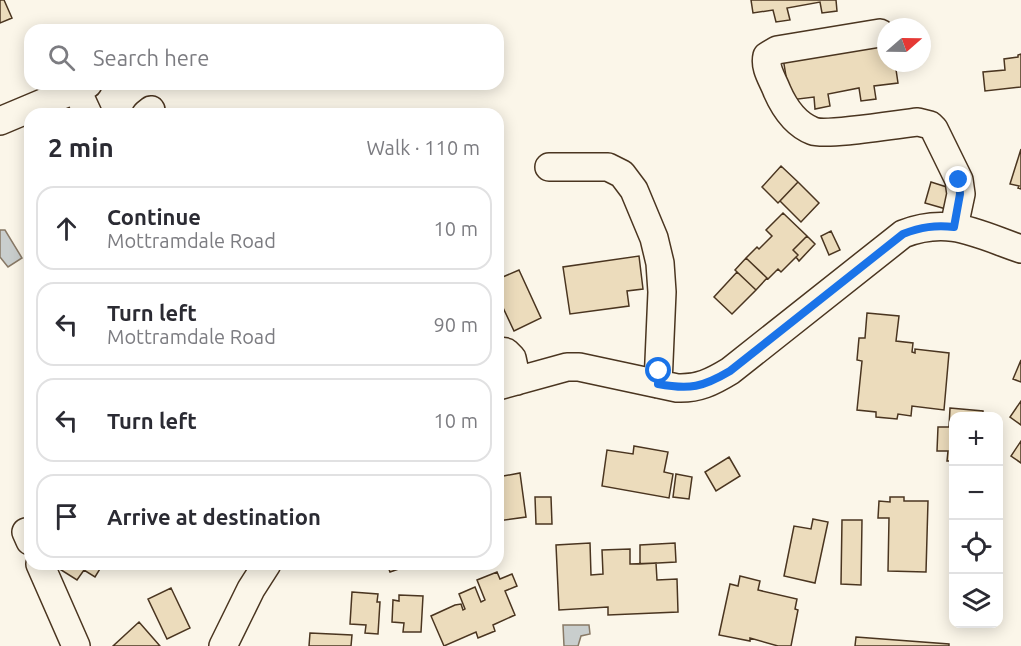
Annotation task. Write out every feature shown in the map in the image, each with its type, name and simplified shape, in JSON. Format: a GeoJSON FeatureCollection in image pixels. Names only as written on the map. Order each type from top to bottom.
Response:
{"type":"FeatureCollection","features":[{"type":"Feature","properties":{"kind":"street"},"geometry":{"type":"LineString","coordinates":[[877,33],[777,50],[767,56],[767,66],[782,102],[789,112],[796,120],[816,132],[918,122],[930,125],[959,180],[960,194],[954,227]]}},
{"type":"Feature","properties":{"kind":"street"},"geometry":{"type":"LineString","coordinates":[[32,108],[73,90]]}},
{"type":"Feature","properties":{"kind":"street"},"geometry":{"type":"LineString","coordinates":[[83,90],[87,108]]}},
{"type":"Feature","properties":{"kind":"street"},"geometry":{"type":"LineString","coordinates":[[0,122],[24,111]]}},
{"type":"Feature","properties":{"kind":"street"},"geometry":{"type":"LineString","coordinates":[[549,167],[608,167],[622,174],[634,190],[654,238],[660,263],[662,292],[658,384]]}},
{"type":"Feature","properties":{"kind":"street"},"geometry":{"type":"LineString","coordinates":[[504,352],[512,358],[508,383],[551,370],[573,367],[658,384],[691,388],[711,382],[730,371],[903,234],[922,227],[939,225],[954,227],[1021,249]]}},
{"type":"Feature","properties":{"kind":"street"},"geometry":{"type":"LineString","coordinates":[[43,570],[76,646]]}},
{"type":"Feature","properties":{"kind":"street"},"geometry":{"type":"LineString","coordinates":[[222,646],[263,570]]}},
{"type":"Feature","properties":{"kind":"shaded area"},"geometry":{"type":"Polygon","coordinates":[[[0,230],[5,230],[22,258],[8,267],[0,257],[0,230]]]}},
{"type":"Feature","properties":{"kind":"shaded area"},"geometry":{"type":"Polygon","coordinates":[[[563,625],[589,625],[590,634],[581,636],[578,646],[564,646],[563,625]]]}},
{"type":"Feature","properties":{"kind":"building"},"geometry":{"type":"Polygon","coordinates":[[[0,0],[4,0],[12,18],[0,23],[0,0]]]}},
{"type":"Feature","properties":{"kind":"building"},"geometry":{"type":"Polygon","coordinates":[[[751,0],[836,0],[837,11],[822,13],[820,2],[787,8],[790,20],[776,22],[773,10],[753,13],[751,0]]]}},
{"type":"Feature","properties":{"kind":"building"},"geometry":{"type":"Polygon","coordinates":[[[877,42],[877,72],[896,72],[898,83],[874,86],[876,99],[861,101],[859,88],[828,94],[830,106],[815,109],[814,97],[790,100],[783,58],[877,42]]]}},
{"type":"Feature","properties":{"kind":"building"},"geometry":{"type":"Polygon","coordinates":[[[1021,54],[1021,87],[985,91],[983,72],[1005,70],[1004,59],[1018,57],[1021,54]]]}},
{"type":"Feature","properties":{"kind":"building"},"geometry":{"type":"Polygon","coordinates":[[[1021,149],[1021,189],[1018,188],[1019,186],[1010,184],[1021,149]]]}},
{"type":"Feature","properties":{"kind":"building"},"geometry":{"type":"Polygon","coordinates":[[[781,166],[798,182],[778,203],[762,187],[781,166]]]}},
{"type":"Feature","properties":{"kind":"building"},"geometry":{"type":"Polygon","coordinates":[[[798,182],[819,203],[801,222],[780,201],[798,182]]]}},
{"type":"Feature","properties":{"kind":"building"},"geometry":{"type":"Polygon","coordinates":[[[931,182],[953,189],[946,209],[925,203],[931,182]]]}},
{"type":"Feature","properties":{"kind":"building"},"geometry":{"type":"Polygon","coordinates":[[[783,213],[807,236],[793,250],[798,255],[781,272],[778,269],[768,279],[746,258],[772,236],[766,230],[783,213]]]}},
{"type":"Feature","properties":{"kind":"building"},"geometry":{"type":"Polygon","coordinates":[[[831,231],[840,250],[829,255],[821,236],[831,231]]]}},
{"type":"Feature","properties":{"kind":"building"},"geometry":{"type":"Polygon","coordinates":[[[807,236],[815,244],[799,261],[796,257],[798,255],[793,250],[807,236]]]}},
{"type":"Feature","properties":{"kind":"building"},"geometry":{"type":"Polygon","coordinates":[[[639,256],[643,289],[627,291],[629,306],[570,314],[563,267],[639,256]]]}},
{"type":"Feature","properties":{"kind":"building"},"geometry":{"type":"Polygon","coordinates":[[[746,258],[767,278],[756,290],[735,270],[746,258]]]}},
{"type":"Feature","properties":{"kind":"building"},"geometry":{"type":"Polygon","coordinates":[[[519,270],[541,318],[514,331],[504,310],[504,276],[519,270]]]}},
{"type":"Feature","properties":{"kind":"building"},"geometry":{"type":"Polygon","coordinates":[[[737,272],[756,290],[732,314],[714,297],[737,272]]]}},
{"type":"Feature","properties":{"kind":"building"},"geometry":{"type":"Polygon","coordinates":[[[867,313],[899,316],[896,341],[913,343],[912,352],[915,353],[915,349],[949,353],[944,410],[912,406],[911,416],[898,414],[897,419],[876,417],[876,412],[857,410],[862,361],[857,360],[859,338],[865,338],[867,313]]]}},
{"type":"Feature","properties":{"kind":"building"},"geometry":{"type":"Polygon","coordinates":[[[1021,360],[1021,382],[1013,379],[1021,360]]]}},
{"type":"Feature","properties":{"kind":"building"},"geometry":{"type":"Polygon","coordinates":[[[1021,401],[1021,425],[1010,417],[1021,401]]]}},
{"type":"Feature","properties":{"kind":"building"},"geometry":{"type":"Polygon","coordinates":[[[950,408],[983,411],[983,412],[950,412],[950,408]]]}},
{"type":"Feature","properties":{"kind":"building"},"geometry":{"type":"Polygon","coordinates":[[[938,427],[949,427],[949,461],[947,461],[948,451],[937,451],[938,427]]]}},
{"type":"Feature","properties":{"kind":"building"},"geometry":{"type":"Polygon","coordinates":[[[1021,441],[1021,463],[1011,456],[1021,441]]]}},
{"type":"Feature","properties":{"kind":"building"},"geometry":{"type":"Polygon","coordinates":[[[634,446],[668,452],[664,472],[673,474],[669,498],[602,486],[607,450],[633,454],[634,446]]]}},
{"type":"Feature","properties":{"kind":"building"},"geometry":{"type":"Polygon","coordinates":[[[729,457],[740,476],[716,491],[705,472],[729,457]]]}},
{"type":"Feature","properties":{"kind":"building"},"geometry":{"type":"Polygon","coordinates":[[[520,473],[526,517],[504,520],[504,476],[520,473]]]}},
{"type":"Feature","properties":{"kind":"building"},"geometry":{"type":"Polygon","coordinates":[[[676,474],[692,477],[689,499],[673,497],[676,474]]]}},
{"type":"Feature","properties":{"kind":"building"},"geometry":{"type":"Polygon","coordinates":[[[535,497],[551,497],[552,524],[536,524],[535,497]]]}},
{"type":"Feature","properties":{"kind":"building"},"geometry":{"type":"Polygon","coordinates":[[[890,497],[904,497],[904,501],[928,501],[926,572],[888,571],[889,518],[878,518],[879,501],[890,502],[890,497]]]}},
{"type":"Feature","properties":{"kind":"building"},"geometry":{"type":"Polygon","coordinates":[[[813,519],[828,522],[815,583],[784,576],[794,526],[811,529],[813,519]]]}},
{"type":"Feature","properties":{"kind":"building"},"geometry":{"type":"Polygon","coordinates":[[[842,520],[862,520],[861,585],[841,584],[842,520]]]}},
{"type":"Feature","properties":{"kind":"building"},"geometry":{"type":"Polygon","coordinates":[[[590,543],[591,575],[603,574],[602,550],[630,549],[630,564],[656,563],[657,580],[677,579],[678,612],[608,615],[608,607],[559,610],[556,545],[590,543]]]}},
{"type":"Feature","properties":{"kind":"building"},"geometry":{"type":"Polygon","coordinates":[[[675,543],[676,562],[640,564],[640,545],[675,543]]]}},
{"type":"Feature","properties":{"kind":"building"},"geometry":{"type":"Polygon","coordinates":[[[61,570],[84,570],[77,580],[61,570]]]}},
{"type":"Feature","properties":{"kind":"building"},"geometry":{"type":"Polygon","coordinates":[[[84,570],[99,570],[95,577],[84,570]]]}},
{"type":"Feature","properties":{"kind":"building"},"geometry":{"type":"Polygon","coordinates":[[[497,572],[500,579],[512,574],[517,586],[505,591],[515,615],[493,625],[495,631],[478,638],[476,632],[444,646],[431,616],[455,605],[461,604],[463,610],[465,609],[459,594],[475,587],[481,602],[485,600],[477,580],[497,572]]]}},
{"type":"Feature","properties":{"kind":"building"},"geometry":{"type":"Polygon","coordinates":[[[740,576],[760,581],[758,590],[797,599],[795,609],[798,610],[791,646],[778,646],[750,638],[750,641],[719,635],[730,584],[738,586],[740,576]]]}},
{"type":"Feature","properties":{"kind":"building"},"geometry":{"type":"Polygon","coordinates":[[[171,588],[190,628],[167,639],[148,599],[171,588]]]}},
{"type":"Feature","properties":{"kind":"building"},"geometry":{"type":"Polygon","coordinates":[[[352,592],[378,594],[377,602],[380,602],[378,634],[365,633],[366,625],[350,624],[352,592]]]}},
{"type":"Feature","properties":{"kind":"building"},"geometry":{"type":"Polygon","coordinates":[[[399,595],[423,596],[421,632],[403,632],[404,623],[392,622],[393,600],[399,601],[399,595]]]}},
{"type":"Feature","properties":{"kind":"building"},"geometry":{"type":"Polygon","coordinates":[[[139,622],[160,646],[113,646],[139,622]]]}},
{"type":"Feature","properties":{"kind":"building"},"geometry":{"type":"Polygon","coordinates":[[[310,633],[352,635],[351,646],[309,646],[310,633]]]}},
{"type":"Feature","properties":{"kind":"building"},"geometry":{"type":"Polygon","coordinates":[[[856,637],[949,644],[949,646],[855,646],[856,637]]]}},
{"type":"Feature","properties":{"kind":"route"},"geometry":{"type":"LineString","coordinates":[[659,371],[658,384],[677,388],[691,388],[711,382],[730,371],[903,234],[922,227],[939,225],[954,227],[960,194],[959,180]]}}]}
